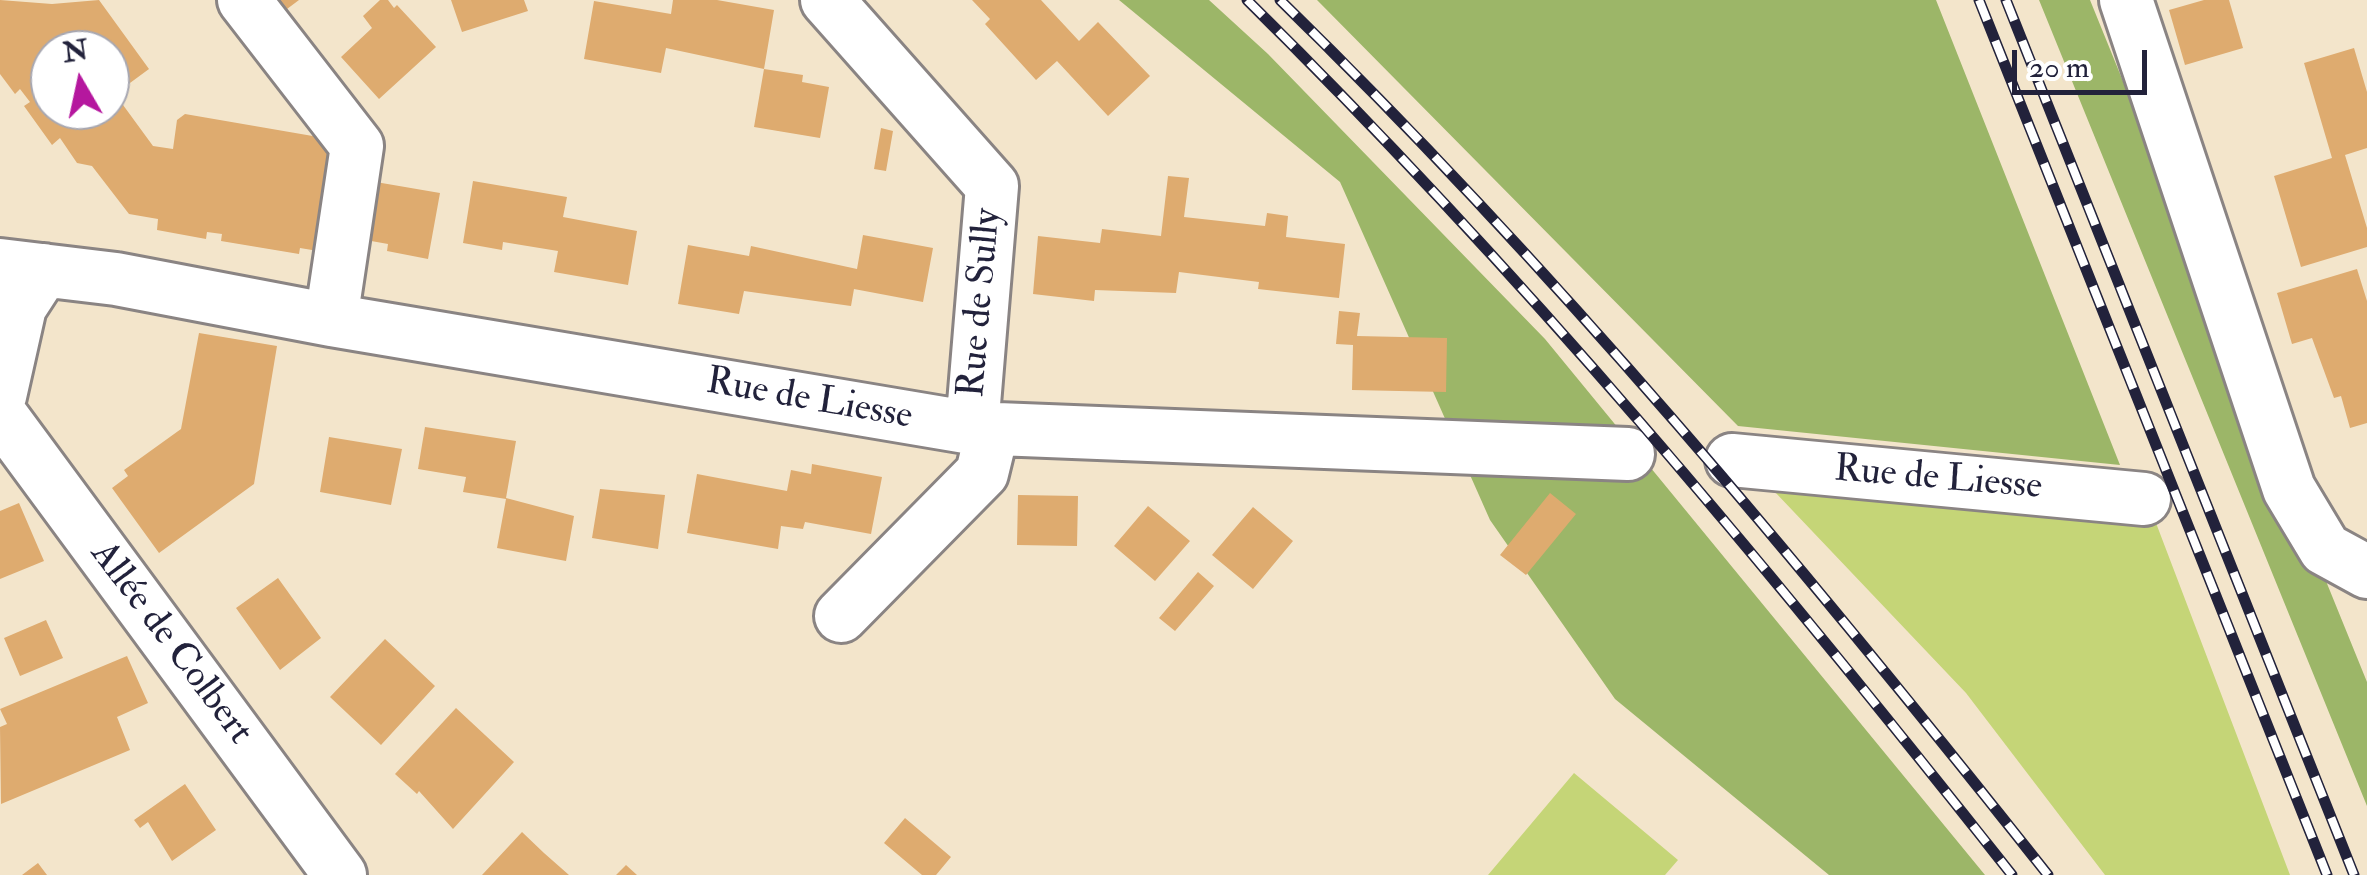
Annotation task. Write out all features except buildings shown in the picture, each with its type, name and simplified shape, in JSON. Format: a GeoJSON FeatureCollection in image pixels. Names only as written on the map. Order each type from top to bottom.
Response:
{"type":"FeatureCollection","features":[{"type":"Feature","properties":{"kind":"street"},"geometry":{"type":"LineString","coordinates":[[244,0],[357,146],[330,320]]}},
{"type":"Feature","properties":{"kind":"street","name":"Rue de Sully"},"geometry":{"type":"LineString","coordinates":[[827,0],[992,186],[982,474],[841,616]]}},
{"type":"Feature","properties":{"kind":"street"},"geometry":{"type":"LineString","coordinates":[[2126,0],[2289,489],[2325,549],[2367,572]]}},
{"type":"Feature","properties":{"kind":"street"},"geometry":{"type":"LineString","coordinates":[[0,396],[20,307],[22,267]]}},
{"type":"Feature","properties":{"kind":"street","name":"Rue de Liesse"},"geometry":{"type":"LineString","coordinates":[[22,267],[982,428],[1628,454]]}},
{"type":"Feature","properties":{"kind":"street","name":"Allée de Colbert"},"geometry":{"type":"LineString","coordinates":[[8,440],[340,875]]}},
{"type":"Feature","properties":{"kind":"street","name":"Rue de Liesse"},"geometry":{"type":"LineString","coordinates":[[1732,460],[2144,499]]}},
{"type":"Feature","properties":{"kind":"green space"},"geometry":{"type":"Polygon","coordinates":[[[1119,0],[1209,0],[1268,54],[1545,339],[1985,875],[1829,875],[1615,699],[1490,520],[1340,182],[1119,0]]]}},
{"type":"Feature","properties":{"kind":"green space"},"geometry":{"type":"Polygon","coordinates":[[[1317,0],[1936,0],[2120,465],[1738,426],[1317,0]]]}},
{"type":"Feature","properties":{"kind":"green space"},"geometry":{"type":"Polygon","coordinates":[[[2039,0],[2090,0],[2367,682],[2367,806],[2039,0]]]}},
{"type":"Feature","properties":{"kind":"green space"},"geometry":{"type":"Polygon","coordinates":[[[1774,491],[2156,523],[2290,875],[2105,875],[1966,693],[1774,491]]]}},
{"type":"Feature","properties":{"kind":"green space"},"geometry":{"type":"Polygon","coordinates":[[[1574,773],[1678,860],[1665,875],[1488,875],[1574,773]]]}},
{"type":"Feature","properties":{"kind":"railway"},"geometry":{"type":"LineString","coordinates":[[1247,0],[1350,103],[1547,316],[1737,536],[2012,875]]}},
{"type":"Feature","properties":{"kind":"railway"},"geometry":{"type":"LineString","coordinates":[[1280,0],[1483,208],[1678,425],[2048,875]]}},
{"type":"Feature","properties":{"kind":"railway"},"geometry":{"type":"LineString","coordinates":[[1979,0],[2327,875]]}},
{"type":"Feature","properties":{"kind":"railway"},"geometry":{"type":"LineString","coordinates":[[2006,0],[2354,875]]}}]}
